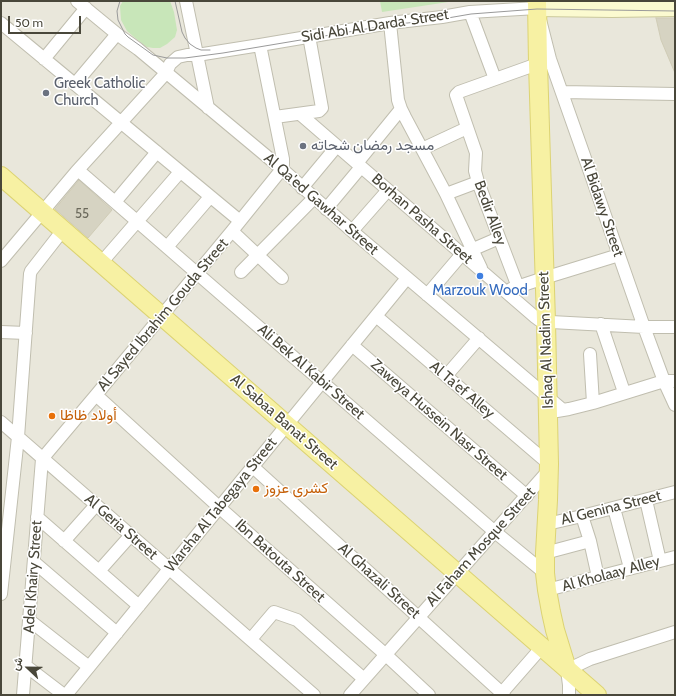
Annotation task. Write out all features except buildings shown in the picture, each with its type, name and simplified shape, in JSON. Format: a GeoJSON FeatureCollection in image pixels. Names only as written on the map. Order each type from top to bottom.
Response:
{"type":"FeatureCollection","features":[{"type":"Feature","properties":{"kind":"main road","name":"Sidi Abi Al Darda' Street"},"geometry":{"type":"LineString","coordinates":[[537,4],[675,8]]}},
{"type":"Feature","properties":{"kind":"main road","name":"Ishaq Al Nadim Street"},"geometry":{"type":"LineString","coordinates":[[537,4],[544,62],[544,278],[553,406],[545,553],[546,582],[555,630],[567,670]]}},
{"type":"Feature","properties":{"kind":"main road","name":"Al Sabaa Banat Street"},"geometry":{"type":"LineString","coordinates":[[1,176],[597,695]]}},
{"type":"Feature","properties":{"kind":"street"},"geometry":{"type":"LineString","coordinates":[[186,1],[208,108]]}},
{"type":"Feature","properties":{"kind":"street","name":"Sidi Abi Al Darda' Street"},"geometry":{"type":"LineString","coordinates":[[1,261],[78,170],[166,73],[170,64],[178,57],[390,23],[537,4]]}},
{"type":"Feature","properties":{"kind":"street"},"geometry":{"type":"LineString","coordinates":[[44,59],[81,5]]}},
{"type":"Feature","properties":{"kind":"street","name":"Al Qa'ed Gawhar Street"},"geometry":{"type":"LineString","coordinates":[[81,5],[138,49],[282,169],[352,231],[479,338],[553,406]]}},
{"type":"Feature","properties":{"kind":"street"},"geometry":{"type":"LineString","coordinates":[[470,12],[495,79],[544,62]]}},
{"type":"Feature","properties":{"kind":"street"},"geometry":{"type":"LineString","coordinates":[[1,23],[210,197],[236,226],[258,254],[282,278]]}},
{"type":"Feature","properties":{"kind":"street"},"geometry":{"type":"LineString","coordinates":[[390,23],[398,100],[446,194],[467,252]]}},
{"type":"Feature","properties":{"kind":"street"},"geometry":{"type":"LineString","coordinates":[[75,84],[118,34]]}},
{"type":"Feature","properties":{"kind":"street"},"geometry":{"type":"LineString","coordinates":[[275,117],[319,111],[322,108],[309,36]]}},
{"type":"Feature","properties":{"kind":"street"},"geometry":{"type":"LineString","coordinates":[[260,45],[284,159],[282,169]]}},
{"type":"Feature","properties":{"kind":"street","name":"Al Bidawy Street"},"geometry":{"type":"LineString","coordinates":[[544,62],[562,92],[644,327],[670,381],[675,405]]}},
{"type":"Feature","properties":{"kind":"street","name":"Bedir Alley"},"geometry":{"type":"LineString","coordinates":[[495,79],[457,93],[456,97],[476,153],[475,171],[478,182],[518,287]]}},
{"type":"Feature","properties":{"kind":"street"},"geometry":{"type":"LineString","coordinates":[[562,92],[675,94]]}},
{"type":"Feature","properties":{"kind":"street"},"geometry":{"type":"LineString","coordinates":[[326,208],[401,108]]}},
{"type":"Feature","properties":{"kind":"street","name":"Borhan Pasha Street"},"geometry":{"type":"LineString","coordinates":[[300,114],[388,190],[467,252],[484,273],[535,317],[539,320],[546,321]]}},
{"type":"Feature","properties":{"kind":"street"},"geometry":{"type":"LineString","coordinates":[[422,149],[467,128]]}},
{"type":"Feature","properties":{"kind":"street"},"geometry":{"type":"LineString","coordinates":[[302,188],[337,146]]}},
{"type":"Feature","properties":{"kind":"street"},"geometry":{"type":"LineString","coordinates":[[115,202],[157,152]]}},
{"type":"Feature","properties":{"kind":"street","name":"Al Sayed Ibrahim Gouda Street"},"geometry":{"type":"LineString","coordinates":[[42,459],[162,316],[282,169]]}},
{"type":"Feature","properties":{"kind":"street","name":"Ali Bek Al Kabir Street"},"geometry":{"type":"LineString","coordinates":[[78,170],[495,532],[546,582]]}},
{"type":"Feature","properties":{"kind":"street"},"geometry":{"type":"LineString","coordinates":[[101,263],[180,172]]}},
{"type":"Feature","properties":{"kind":"street"},"geometry":{"type":"LineString","coordinates":[[446,194],[478,182]]}},
{"type":"Feature","properties":{"kind":"street"},"geometry":{"type":"LineString","coordinates":[[352,231],[388,190]]}},
{"type":"Feature","properties":{"kind":"street"},"geometry":{"type":"LineString","coordinates":[[167,247],[210,197]]}},
{"type":"Feature","properties":{"kind":"street"},"geometry":{"type":"LineString","coordinates":[[241,272],[314,198]]}},
{"type":"Feature","properties":{"kind":"street"},"geometry":{"type":"LineString","coordinates":[[1,594],[18,437],[31,273],[63,230]]}},
{"type":"Feature","properties":{"kind":"street"},"geometry":{"type":"LineString","coordinates":[[428,295],[467,252],[499,238]]}},
{"type":"Feature","properties":{"kind":"street"},"geometry":{"type":"LineString","coordinates":[[505,291],[619,255]]}},
{"type":"Feature","properties":{"kind":"street","name":"Warsha Al Tabegaya Street"},"geometry":{"type":"LineString","coordinates":[[65,695],[170,569],[407,278]]}},
{"type":"Feature","properties":{"kind":"street","name":"Al Ta'ef Alley"},"geometry":{"type":"LineString","coordinates":[[376,316],[549,467]]}},
{"type":"Feature","properties":{"kind":"street"},"geometry":{"type":"LineString","coordinates":[[546,321],[644,327],[675,327]]}},
{"type":"Feature","properties":{"kind":"street"},"geometry":{"type":"LineString","coordinates":[[601,324],[624,392]]}},
{"type":"Feature","properties":{"kind":"street"},"geometry":{"type":"LineString","coordinates":[[1,332],[26,333]]}},
{"type":"Feature","properties":{"kind":"street"},"geometry":{"type":"LineString","coordinates":[[446,376],[479,338]]}},
{"type":"Feature","properties":{"kind":"street","name":"Zaweya Hussein Nasr Street"},"geometry":{"type":"LineString","coordinates":[[352,345],[527,496]]}},
{"type":"Feature","properties":{"kind":"street"},"geometry":{"type":"LineString","coordinates":[[590,354],[593,402]]}},
{"type":"Feature","properties":{"kind":"street"},"geometry":{"type":"LineString","coordinates":[[553,406],[593,402],[624,392],[670,381]]}},
{"type":"Feature","properties":{"kind":"street","name":"Ibn Batouta Street"},"geometry":{"type":"LineString","coordinates":[[96,395],[429,695]]}},
{"type":"Feature","properties":{"kind":"street","name":"Al Geria Street"},"geometry":{"type":"LineString","coordinates":[[1,422],[314,695]]}},
{"type":"Feature","properties":{"kind":"street","name":"Adel Khairy Street"},"geometry":{"type":"LineString","coordinates":[[23,695],[42,459]]}},
{"type":"Feature","properties":{"kind":"street","name":"Al Ghazali Street"},"geometry":{"type":"LineString","coordinates":[[253,467],[502,694]]}},
{"type":"Feature","properties":{"kind":"street","name":"Al Faham Mosque Street"},"geometry":{"type":"LineString","coordinates":[[350,695],[527,496],[549,467]]}},
{"type":"Feature","properties":{"kind":"street","name":"Al Genina Street"},"geometry":{"type":"LineString","coordinates":[[547,524],[675,492]]}},
{"type":"Feature","properties":{"kind":"street"},"geometry":{"type":"LineString","coordinates":[[646,500],[660,560]]}},
{"type":"Feature","properties":{"kind":"street"},"geometry":{"type":"LineString","coordinates":[[64,541],[96,505]]}},
{"type":"Feature","properties":{"kind":"street"},"geometry":{"type":"LineString","coordinates":[[614,508],[630,568]]}},
{"type":"Feature","properties":{"kind":"street"},"geometry":{"type":"LineString","coordinates":[[582,516],[590,541],[598,577]]}},
{"type":"Feature","properties":{"kind":"street"},"geometry":{"type":"LineString","coordinates":[[37,517],[139,606]]}},
{"type":"Feature","properties":{"kind":"street"},"geometry":{"type":"LineString","coordinates":[[99,571],[131,535]]}},
{"type":"Feature","properties":{"kind":"street"},"geometry":{"type":"LineString","coordinates":[[545,553],[590,541]]}},
{"type":"Feature","properties":{"kind":"street","name":"Al Kholaay Alley"},"geometry":{"type":"LineString","coordinates":[[546,582],[598,577],[675,557]]}},
{"type":"Feature","properties":{"kind":"street"},"geometry":{"type":"LineString","coordinates":[[34,562],[117,633]]}},
{"type":"Feature","properties":{"kind":"street"},"geometry":{"type":"LineString","coordinates":[[251,639],[274,612],[297,620],[364,679]]}},
{"type":"Feature","properties":{"kind":"street"},"geometry":{"type":"LineString","coordinates":[[29,620],[89,667]]}},
{"type":"Feature","properties":{"kind":"street"},"geometry":{"type":"LineString","coordinates":[[569,695],[567,670],[590,659],[675,632]]}},
{"type":"Feature","properties":{"kind":"street"},"geometry":{"type":"LineString","coordinates":[[502,694],[542,647]]}},
{"type":"Feature","properties":{"kind":"street"},"geometry":{"type":"LineString","coordinates":[[26,666],[65,695]]}},
{"type":"Feature","properties":{"kind":"shaded area"},"geometry":{"type":"Polygon","coordinates":[[[1,1],[675,1],[675,695],[1,695],[1,1]]]}},
{"type":"Feature","properties":{"kind":"green space"},"geometry":{"type":"Polygon","coordinates":[[[123,1],[170,1],[174,12],[177,30],[175,37],[160,48],[147,47],[127,31],[121,20],[120,6],[123,1]]]}},
{"type":"Feature","properties":{"kind":"green space"},"geometry":{"type":"Polygon","coordinates":[[[380,1],[455,1],[382,12],[380,1]]]}},
{"type":"Feature","properties":{"kind":"tram line"},"geometry":{"type":"LineString","coordinates":[[120,1],[117,11],[118,20],[125,34],[153,55],[167,58],[185,58],[223,53],[390,25],[471,14],[537,9],[675,11]]}},
{"type":"Feature","properties":{"kind":"tram line"},"geometry":{"type":"LineString","coordinates":[[175,1],[182,32],[185,38],[196,48],[201,50],[210,50]]}},
{"type":"Feature","properties":{"kind":"place","name":"Greek Catholic Church"},"geometry":{"type":"Point","coordinates":[46,93]}},
{"type":"Feature","properties":{"kind":"place","name":"مسجد رمضان شحاته"},"geometry":{"type":"Point","coordinates":[303,146]}},
{"type":"Feature","properties":{"kind":"place","name":"Marzouk Wood"},"geometry":{"type":"Point","coordinates":[480,276]}},
{"type":"Feature","properties":{"kind":"place","name":"أولاد ظاظا"},"geometry":{"type":"Point","coordinates":[52,416]}},
{"type":"Feature","properties":{"kind":"place","name":"كشرى عزوز"},"geometry":{"type":"Point","coordinates":[256,489]}}]}
